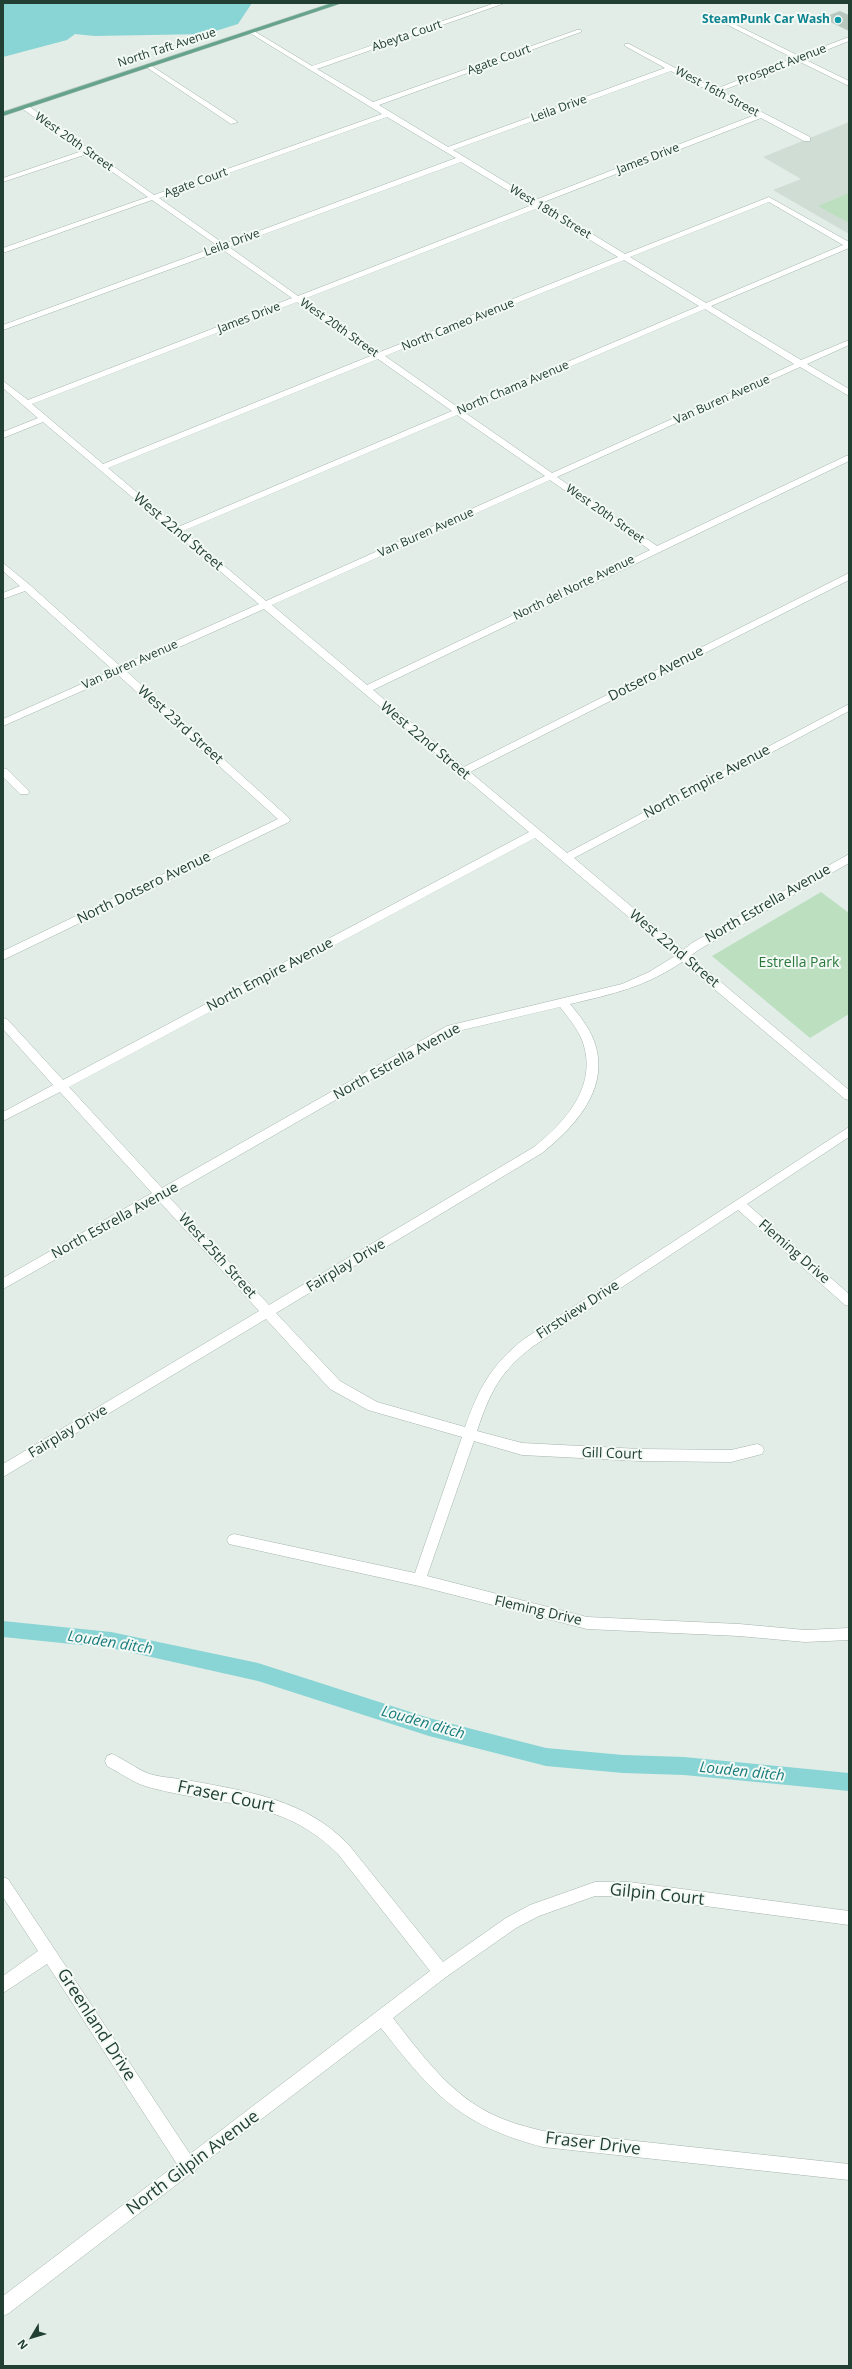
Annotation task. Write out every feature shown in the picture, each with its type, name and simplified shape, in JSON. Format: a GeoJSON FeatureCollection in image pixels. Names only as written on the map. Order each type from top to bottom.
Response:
{"type":"FeatureCollection","features":[{"type":"Feature","properties":{"kind":"main road","name":"North Taft Avenue"},"geometry":{"type":"LineString","coordinates":[[3,114],[339,3]]}},
{"type":"Feature","properties":{"kind":"street","name":"Abeyta Court"},"geometry":{"type":"LineString","coordinates":[[312,68],[502,3]]}},
{"type":"Feature","properties":{"kind":"street"},"geometry":{"type":"LineString","coordinates":[[710,14],[849,84]]}},
{"type":"Feature","properties":{"kind":"street","name":"Agate Court"},"geometry":{"type":"LineString","coordinates":[[373,105],[579,31]]}},
{"type":"Feature","properties":{"kind":"street","name":"West 18th Street"},"geometry":{"type":"LineString","coordinates":[[252,32],[849,393]]}},
{"type":"Feature","properties":{"kind":"street","name":"Prospect Avenue"},"geometry":{"type":"LineString","coordinates":[[716,91],[849,40]]}},
{"type":"Feature","properties":{"kind":"street","name":"West 16th Street"},"geometry":{"type":"LineString","coordinates":[[627,45],[807,139]]}},
{"type":"Feature","properties":{"kind":"street"},"geometry":{"type":"LineString","coordinates":[[148,66],[234,122]]}},
{"type":"Feature","properties":{"kind":"street","name":"Leila Drive"},"geometry":{"type":"LineString","coordinates":[[447,150],[671,68]]}},
{"type":"Feature","properties":{"kind":"street","name":"West 20th Street"},"geometry":{"type":"LineString","coordinates":[[24,107],[655,550]]}},
{"type":"Feature","properties":{"kind":"street","name":"Agate Court"},"geometry":{"type":"LineString","coordinates":[[3,251],[388,114]]}},
{"type":"Feature","properties":{"kind":"street","name":"James Drive"},"geometry":{"type":"LineString","coordinates":[[26,404],[298,300],[761,115]]}},
{"type":"Feature","properties":{"kind":"street"},"geometry":{"type":"LineString","coordinates":[[3,180],[87,152]]}},
{"type":"Feature","properties":{"kind":"street","name":"Leila Drive"},"geometry":{"type":"LineString","coordinates":[[3,328],[462,159]]}},
{"type":"Feature","properties":{"kind":"street","name":"North Cameo Avenue"},"geometry":{"type":"LineString","coordinates":[[102,467],[769,199],[849,245]]}},
{"type":"Feature","properties":{"kind":"street","name":"North Chama Avenue"},"geometry":{"type":"LineString","coordinates":[[176,531],[849,245]]}},
{"type":"Feature","properties":{"kind":"street","name":"Van Buren Avenue"},"geometry":{"type":"LineString","coordinates":[[3,722],[118,669],[265,606],[849,342]]}},
{"type":"Feature","properties":{"kind":"street","name":"West 22nd Street"},"geometry":{"type":"LineString","coordinates":[[3,384],[462,772],[849,1096]]}},
{"type":"Feature","properties":{"kind":"street"},"geometry":{"type":"LineString","coordinates":[[3,435],[44,419]]}},
{"type":"Feature","properties":{"kind":"street","name":"North del Norte Avenue"},"geometry":{"type":"LineString","coordinates":[[365,690],[849,458]]}},
{"type":"Feature","properties":{"kind":"street","name":"West 23rd Street"},"geometry":{"type":"LineString","coordinates":[[3,566],[285,820]]}},
{"type":"Feature","properties":{"kind":"street","name":"Dotsero Avenue"},"geometry":{"type":"LineString","coordinates":[[462,772],[849,576]]}},
{"type":"Feature","properties":{"kind":"street"},"geometry":{"type":"LineString","coordinates":[[3,596],[26,586]]}},
{"type":"Feature","properties":{"kind":"street","name":"North Empire Avenue"},"geometry":{"type":"LineString","coordinates":[[566,858],[849,707]]}},
{"type":"Feature","properties":{"kind":"street"},"geometry":{"type":"LineString","coordinates":[[3,771],[24,792]]}},
{"type":"Feature","properties":{"kind":"street","name":"North Dotsero Avenue"},"geometry":{"type":"LineString","coordinates":[[3,956],[285,820]]}},
{"type":"Feature","properties":{"kind":"street","name":"North Empire Avenue"},"geometry":{"type":"LineString","coordinates":[[3,1117],[536,833]]}},
{"type":"Feature","properties":{"kind":"street","name":"North Estrella Avenue"},"geometry":{"type":"LineString","coordinates":[[3,1284],[162,1195],[451,1029],[625,987],[647,978],[683,956],[696,946],[849,858]]}},
{"type":"Feature","properties":{"kind":"street","name":"Fairplay Drive"},"geometry":{"type":"LineString","coordinates":[[3,1471],[269,1313],[538,1150],[557,1136],[575,1116],[593,1076],[588,1043],[563,1002]]}},
{"type":"Feature","properties":{"kind":"street","name":"West 25th Street"},"geometry":{"type":"LineString","coordinates":[[3,1022],[326,1376],[349,1394],[373,1406],[470,1434]]}},
{"type":"Feature","properties":{"kind":"street","name":"Firstview Drive"},"geometry":{"type":"LineString","coordinates":[[419,1580],[470,1434],[494,1376],[509,1358],[528,1343],[849,1131]]}},
{"type":"Feature","properties":{"kind":"street","name":"Fleming Drive"},"geometry":{"type":"LineString","coordinates":[[739,1204],[849,1301]]}},
{"type":"Feature","properties":{"kind":"street","name":"Gill Court"},"geometry":{"type":"LineString","coordinates":[[470,1434],[498,1443],[537,1450],[640,1456],[731,1456],[757,1450]]}},
{"type":"Feature","properties":{"kind":"street","name":"Fleming Drive"},"geometry":{"type":"LineString","coordinates":[[234,1540],[419,1580],[587,1623],[739,1630],[805,1636],[849,1634]]}},
{"type":"Feature","properties":{"kind":"street","name":"Fraser Court"},"geometry":{"type":"LineString","coordinates":[[112,1761],[145,1780],[267,1803],[309,1821],[331,1837],[343,1849],[441,1972]]}},
{"type":"Feature","properties":{"kind":"street","name":"Greenland Drive"},"geometry":{"type":"LineString","coordinates":[[3,1884],[189,2167]]}},
{"type":"Feature","properties":{"kind":"street","name":"Gilpin Court"},"geometry":{"type":"LineString","coordinates":[[383,2018],[441,1972],[511,1923],[535,1910],[595,1889],[629,1889],[849,1918]]}},
{"type":"Feature","properties":{"kind":"street"},"geometry":{"type":"LineString","coordinates":[[3,1985],[49,1953]]}},
{"type":"Feature","properties":{"kind":"street","name":"North Gilpin Avenue"},"geometry":{"type":"LineString","coordinates":[[3,2307],[383,2018]]}},
{"type":"Feature","properties":{"kind":"street","name":"Fraser Drive"},"geometry":{"type":"LineString","coordinates":[[383,2018],[421,2066],[450,2097],[491,2123],[519,2134],[550,2140],[849,2172]]}},
{"type":"Feature","properties":{"kind":"shaded area"},"geometry":{"type":"Polygon","coordinates":[[[849,122],[849,234],[773,190],[801,179],[763,157],[849,122]]]}},
{"type":"Feature","properties":{"kind":"green space"},"geometry":{"type":"Polygon","coordinates":[[[849,193],[849,223],[818,206],[849,193]]]}},
{"type":"Feature","properties":{"kind":"green space","name":"Estrella Park"},"geometry":{"type":"Polygon","coordinates":[[[821,892],[849,913],[849,1014],[810,1038],[712,956],[821,892]]]}},
{"type":"Feature","properties":{"kind":"water"},"geometry":{"type":"Polygon","coordinates":[[[3,3],[252,3],[238,24],[206,34],[95,36],[75,34],[67,40],[3,57],[3,3]]]}},
{"type":"Feature","properties":{"kind":"building","name":"SteamPunk Car Wash"},"geometry":{"type":"Polygon","coordinates":[[[840,11],[849,15],[849,31],[822,18],[840,11]]]}},
{"type":"Feature","properties":{"kind":"waterway","name":"Louden ditch"},"geometry":{"type":"LineString","coordinates":[[3,1629],[111,1640],[258,1672],[429,1727],[546,1757],[623,1764],[684,1766],[849,1782]]}},
{"type":"Feature","properties":{"kind":"place","name":"SteamPunk Car Wash"},"geometry":{"type":"Point","coordinates":[838,20]}}]}
